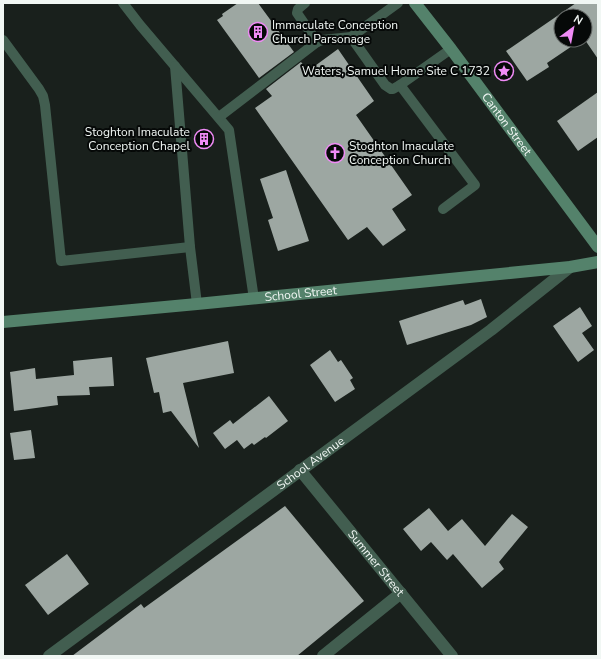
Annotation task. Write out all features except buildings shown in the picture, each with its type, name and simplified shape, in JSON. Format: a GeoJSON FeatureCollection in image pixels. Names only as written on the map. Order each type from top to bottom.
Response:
{"type":"FeatureCollection","features":[{"type":"Feature","properties":{"kind":"street","name":"Canton Street"},"geometry":{"type":"LineString","coordinates":[[415,3],[598,247]]}},
{"type":"Feature","properties":{"kind":"street","name":"School Street"},"geometry":{"type":"LineString","coordinates":[[3,322],[254,299],[570,267],[598,262]]}},
{"type":"Feature","properties":{"kind":"street","name":"School Avenue"},"geometry":{"type":"LineString","coordinates":[[49,656],[491,330],[570,267]]}},
{"type":"Feature","properties":{"kind":"street","name":"Summer Street"},"geometry":{"type":"LineString","coordinates":[[300,470],[452,656]]}},
{"type":"Feature","properties":{"kind":"street"},"geometry":{"type":"LineString","coordinates":[[323,656],[401,593]]}},
{"type":"Feature","properties":{"kind":"lane"},"geometry":{"type":"LineString","coordinates":[[123,3],[229,130],[254,299]]}},
{"type":"Feature","properties":{"kind":"lane"},"geometry":{"type":"LineString","coordinates":[[305,3],[298,9],[297,13],[317,42]]}},
{"type":"Feature","properties":{"kind":"lane"},"geometry":{"type":"LineString","coordinates":[[219,117],[317,42],[322,40],[351,37],[398,3]]}},
{"type":"Feature","properties":{"kind":"lane"},"geometry":{"type":"LineString","coordinates":[[351,37],[385,85],[390,89],[400,85],[451,49]]}},
{"type":"Feature","properties":{"kind":"lane"},"geometry":{"type":"LineString","coordinates":[[3,40],[43,96],[61,262],[190,247]]}},
{"type":"Feature","properties":{"kind":"lane"},"geometry":{"type":"LineString","coordinates":[[175,66],[196,304]]}},
{"type":"Feature","properties":{"kind":"lane"},"geometry":{"type":"LineString","coordinates":[[400,85],[475,185],[443,209]]}},
{"type":"Feature","properties":{"kind":"place","name":"Immaculate Conception Church Parsonage"},"geometry":{"type":"Point","coordinates":[258,32]}},
{"type":"Feature","properties":{"kind":"place","name":"Waters, Samuel Home Site C 1732"},"geometry":{"type":"Point","coordinates":[504,71]}},
{"type":"Feature","properties":{"kind":"place","name":"Stoghton Imaculate Conception Chapel"},"geometry":{"type":"Point","coordinates":[204,139]}},
{"type":"Feature","properties":{"kind":"place","name":"Stoghton Imaculate Conception Church"},"geometry":{"type":"Point","coordinates":[335,153]}}]}
